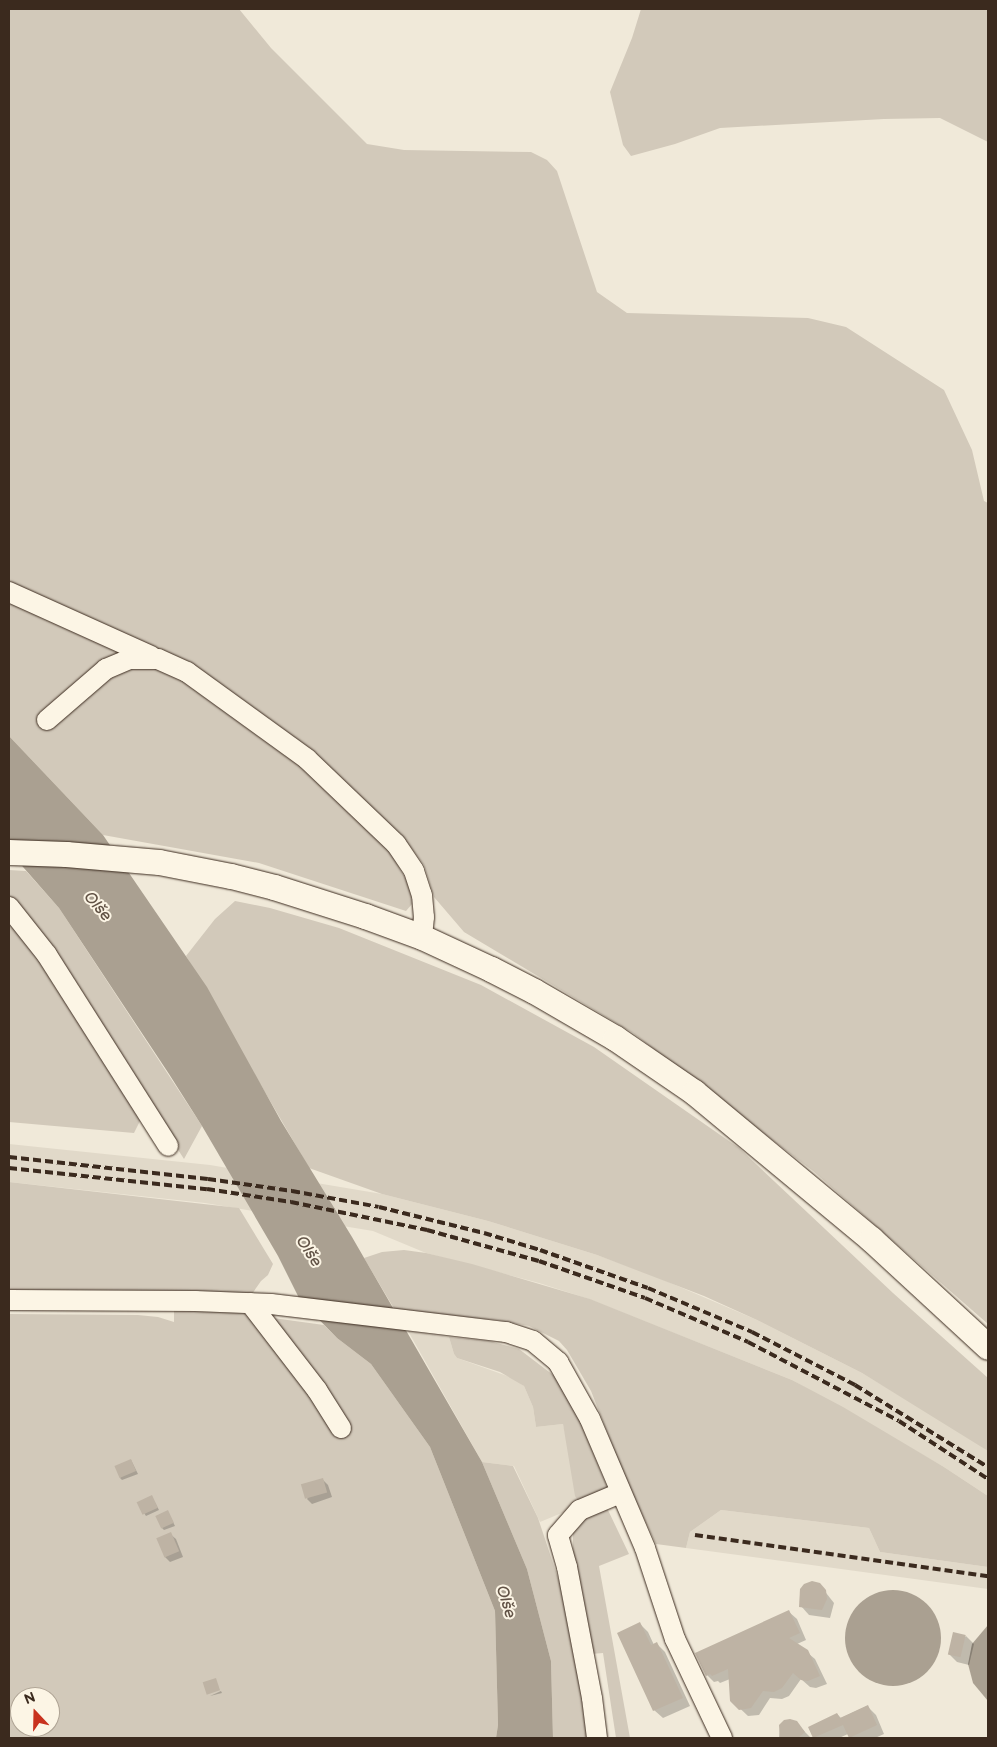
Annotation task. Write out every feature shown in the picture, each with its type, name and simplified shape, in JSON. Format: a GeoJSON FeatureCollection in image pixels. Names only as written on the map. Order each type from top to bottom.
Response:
{"type":"FeatureCollection","features":[{"type":"Feature","properties":{"kind":"main road"},"geometry":{"type":"LineString","coordinates":[[9,852],[66,854],[159,862],[274,887],[422,937],[542,996],[632,1048],[694,1092],[865,1233],[988,1347]]}},
{"type":"Feature","properties":{"kind":"lane"},"geometry":{"type":"LineString","coordinates":[[9,592],[187,672],[307,759],[396,844],[414,871],[422,895],[424,918],[422,937]]}},
{"type":"Feature","properties":{"kind":"lane"},"geometry":{"type":"LineString","coordinates":[[47,720],[106,669],[130,659],[158,659]]}},
{"type":"Feature","properties":{"kind":"lane"},"geometry":{"type":"LineString","coordinates":[[9,907],[47,955],[168,1146]]}},
{"type":"Feature","properties":{"kind":"lane"},"geometry":{"type":"LineString","coordinates":[[9,1300],[195,1301],[271,1304],[506,1332],[533,1341],[558,1362],[590,1419],[644,1548],[675,1640],[722,1738]]}},
{"type":"Feature","properties":{"kind":"lane"},"geometry":{"type":"LineString","coordinates":[[250,1303],[317,1390],[341,1428]]}},
{"type":"Feature","properties":{"kind":"lane"},"geometry":{"type":"LineString","coordinates":[[597,1738],[592,1698],[567,1567],[558,1535],[580,1510],[620,1493]]}},
{"type":"Feature","properties":{"kind":"shaded area"},"geometry":{"type":"Polygon","coordinates":[[[9,9],[239,9],[271,48],[367,144],[404,150],[531,152],[547,160],[557,171],[597,292],[627,313],[808,318],[846,327],[944,390],[972,450],[984,501],[988,503],[988,1324],[813,1171],[633,1033],[464,932],[434,897],[424,865],[400,833],[374,834],[393,857],[410,886],[412,904],[406,911],[259,863],[103,835],[9,736],[9,9]]]}},
{"type":"Feature","properties":{"kind":"shaded area"},"geometry":{"type":"Polygon","coordinates":[[[641,9],[988,9],[988,142],[940,118],[884,119],[720,128],[675,144],[631,156],[623,145],[610,92],[632,38],[641,9]]]}},
{"type":"Feature","properties":{"kind":"shaded area"},"geometry":{"type":"Polygon","coordinates":[[[9,870],[26,871],[59,908],[202,1126],[184,1159],[45,943],[9,895],[9,870]]]}},
{"type":"Feature","properties":{"kind":"shaded area"},"geometry":{"type":"Polygon","coordinates":[[[235,901],[270,908],[339,928],[481,985],[594,1047],[739,1148],[893,1293],[988,1378],[988,1451],[862,1373],[757,1320],[704,1296],[597,1255],[488,1221],[382,1194],[309,1168],[186,956],[215,919],[235,901]]]}},
{"type":"Feature","properties":{"kind":"shaded area"},"geometry":{"type":"Polygon","coordinates":[[[9,912],[142,1117],[134,1133],[9,1122],[9,912]]]}},
{"type":"Feature","properties":{"kind":"shaded area"},"geometry":{"type":"Polygon","coordinates":[[[9,1144],[210,1165],[382,1194],[488,1221],[597,1255],[652,1275],[757,1320],[862,1373],[965,1435],[988,1451],[988,1496],[944,1467],[792,1380],[589,1299],[539,1283],[426,1253],[373,1231],[205,1203],[9,1182],[9,1144]]]}},
{"type":"Feature","properties":{"kind":"shaded area"},"geometry":{"type":"Polygon","coordinates":[[[9,1182],[239,1208],[273,1264],[268,1275],[252,1294],[9,1294],[9,1182]]]}},
{"type":"Feature","properties":{"kind":"shaded area"},"geometry":{"type":"Polygon","coordinates":[[[404,1250],[472,1264],[590,1299],[792,1380],[843,1407],[944,1467],[988,1496],[988,1567],[880,1552],[869,1528],[721,1510],[690,1532],[686,1548],[656,1544],[626,1480],[591,1391],[567,1350],[559,1341],[529,1326],[498,1320],[396,1312],[364,1258],[382,1252],[404,1250]]]}},
{"type":"Feature","properties":{"kind":"shaded area"},"geometry":{"type":"Polygon","coordinates":[[[174,1308],[242,1312],[252,1319],[273,1318],[324,1325],[337,1338],[371,1364],[430,1447],[495,1611],[498,1725],[496,1738],[10,1738],[9,1314],[138,1315],[158,1317],[174,1322],[174,1308]]]}},
{"type":"Feature","properties":{"kind":"shaded area"},"geometry":{"type":"Polygon","coordinates":[[[408,1331],[449,1337],[457,1358],[513,1378],[524,1386],[533,1407],[536,1427],[563,1424],[581,1505],[540,1522],[514,1466],[482,1462],[408,1331]]]}},
{"type":"Feature","properties":{"kind":"shaded area"},"geometry":{"type":"Polygon","coordinates":[[[449,1337],[489,1341],[519,1349],[557,1378],[579,1419],[609,1491],[581,1505],[575,1496],[563,1424],[536,1427],[533,1407],[524,1386],[500,1372],[457,1358],[449,1337]]]}},
{"type":"Feature","properties":{"kind":"shaded area"},"geometry":{"type":"Polygon","coordinates":[[[482,1462],[513,1466],[538,1518],[567,1605],[575,1646],[587,1738],[553,1738],[551,1661],[527,1569],[482,1462]]]}},
{"type":"Feature","properties":{"kind":"shaded area"},"geometry":{"type":"Polygon","coordinates":[[[607,1508],[629,1554],[599,1566],[630,1738],[616,1738],[603,1653],[591,1654],[573,1566],[573,1529],[581,1520],[607,1508]]]}},
{"type":"Feature","properties":{"kind":"shaded area"},"geometry":{"type":"Polygon","coordinates":[[[721,1510],[869,1528],[880,1552],[988,1567],[988,1589],[686,1548],[690,1532],[721,1510]]]}},
{"type":"Feature","properties":{"kind":"water","name":"Olše"},"geometry":{"type":"Polygon","coordinates":[[[9,736],[103,835],[207,987],[281,1121],[352,1237],[482,1462],[527,1569],[551,1661],[553,1738],[496,1738],[498,1725],[495,1611],[430,1447],[371,1364],[337,1338],[300,1300],[278,1256],[202,1126],[169,1074],[59,908],[9,851],[9,736]]]}},
{"type":"Feature","properties":{"kind":"water"},"geometry":{"type":"Polygon","coordinates":[[[893,1590],[911,1593],[927,1604],[938,1620],[941,1638],[938,1656],[927,1672],[911,1683],[893,1686],[875,1683],[859,1672],[848,1656],[845,1638],[848,1620],[859,1604],[875,1593],[893,1590]]]}},
{"type":"Feature","properties":{"kind":"water"},"geometry":{"type":"Polygon","coordinates":[[[988,1625],[988,1701],[973,1683],[968,1664],[972,1644],[988,1625]]]}},
{"type":"Feature","properties":{"kind":"building"},"geometry":{"type":"Polygon","coordinates":[[[131,1459],[136,1471],[120,1478],[114,1466],[131,1459]]]}},
{"type":"Feature","properties":{"kind":"building"},"geometry":{"type":"Polygon","coordinates":[[[323,1478],[327,1492],[305,1499],[301,1484],[323,1478]]]}},
{"type":"Feature","properties":{"kind":"building"},"geometry":{"type":"Polygon","coordinates":[[[152,1495],[158,1508],[143,1515],[137,1502],[152,1495]]]}},
{"type":"Feature","properties":{"kind":"building"},"geometry":{"type":"Polygon","coordinates":[[[168,1510],[174,1523],[161,1529],[155,1516],[168,1510]]]}},
{"type":"Feature","properties":{"kind":"building"},"geometry":{"type":"Polygon","coordinates":[[[171,1532],[179,1551],[164,1558],[156,1538],[171,1532]]]}},
{"type":"Feature","properties":{"kind":"building"},"geometry":{"type":"Polygon","coordinates":[[[812,1581],[820,1583],[826,1590],[827,1599],[822,1610],[799,1607],[800,1589],[804,1584],[812,1581]]]}},
{"type":"Feature","properties":{"kind":"building"},"geometry":{"type":"Polygon","coordinates":[[[789,1610],[800,1633],[789,1638],[808,1650],[820,1676],[808,1681],[801,1680],[793,1673],[782,1688],[774,1692],[763,1691],[751,1708],[739,1710],[730,1701],[728,1669],[712,1676],[710,1674],[706,1676],[695,1653],[789,1610]]]}},
{"type":"Feature","properties":{"kind":"building"},"geometry":{"type":"Polygon","coordinates":[[[640,1622],[651,1645],[657,1642],[683,1698],[653,1711],[617,1633],[640,1622]]]}},
{"type":"Feature","properties":{"kind":"building"},"geometry":{"type":"Polygon","coordinates":[[[953,1632],[966,1635],[960,1657],[948,1654],[953,1632]]]}},
{"type":"Feature","properties":{"kind":"building"},"geometry":{"type":"Polygon","coordinates":[[[216,1678],[220,1690],[207,1695],[203,1682],[216,1678]]]}},
{"type":"Feature","properties":{"kind":"building"},"geometry":{"type":"Polygon","coordinates":[[[868,1705],[877,1725],[849,1738],[843,1725],[813,1738],[808,1727],[837,1713],[840,1718],[868,1705]]]}},
{"type":"Feature","properties":{"kind":"building"},"geometry":{"type":"Polygon","coordinates":[[[784,1720],[797,1721],[805,1732],[798,1738],[780,1738],[779,1725],[784,1720]]]}},
{"type":"Feature","properties":{"kind":"railway"},"geometry":{"type":"LineString","coordinates":[[9,1157],[208,1179],[292,1191],[379,1207],[484,1233],[540,1250],[648,1288],[752,1332],[855,1385],[988,1467]]}},
{"type":"Feature","properties":{"kind":"railway"},"geometry":{"type":"LineString","coordinates":[[9,1168],[207,1189],[291,1202],[427,1230],[539,1261],[645,1298],[748,1342],[899,1421],[988,1479]]}},
{"type":"Feature","properties":{"kind":"railway"},"geometry":{"type":"LineString","coordinates":[[695,1535],[988,1576]]}}]}
